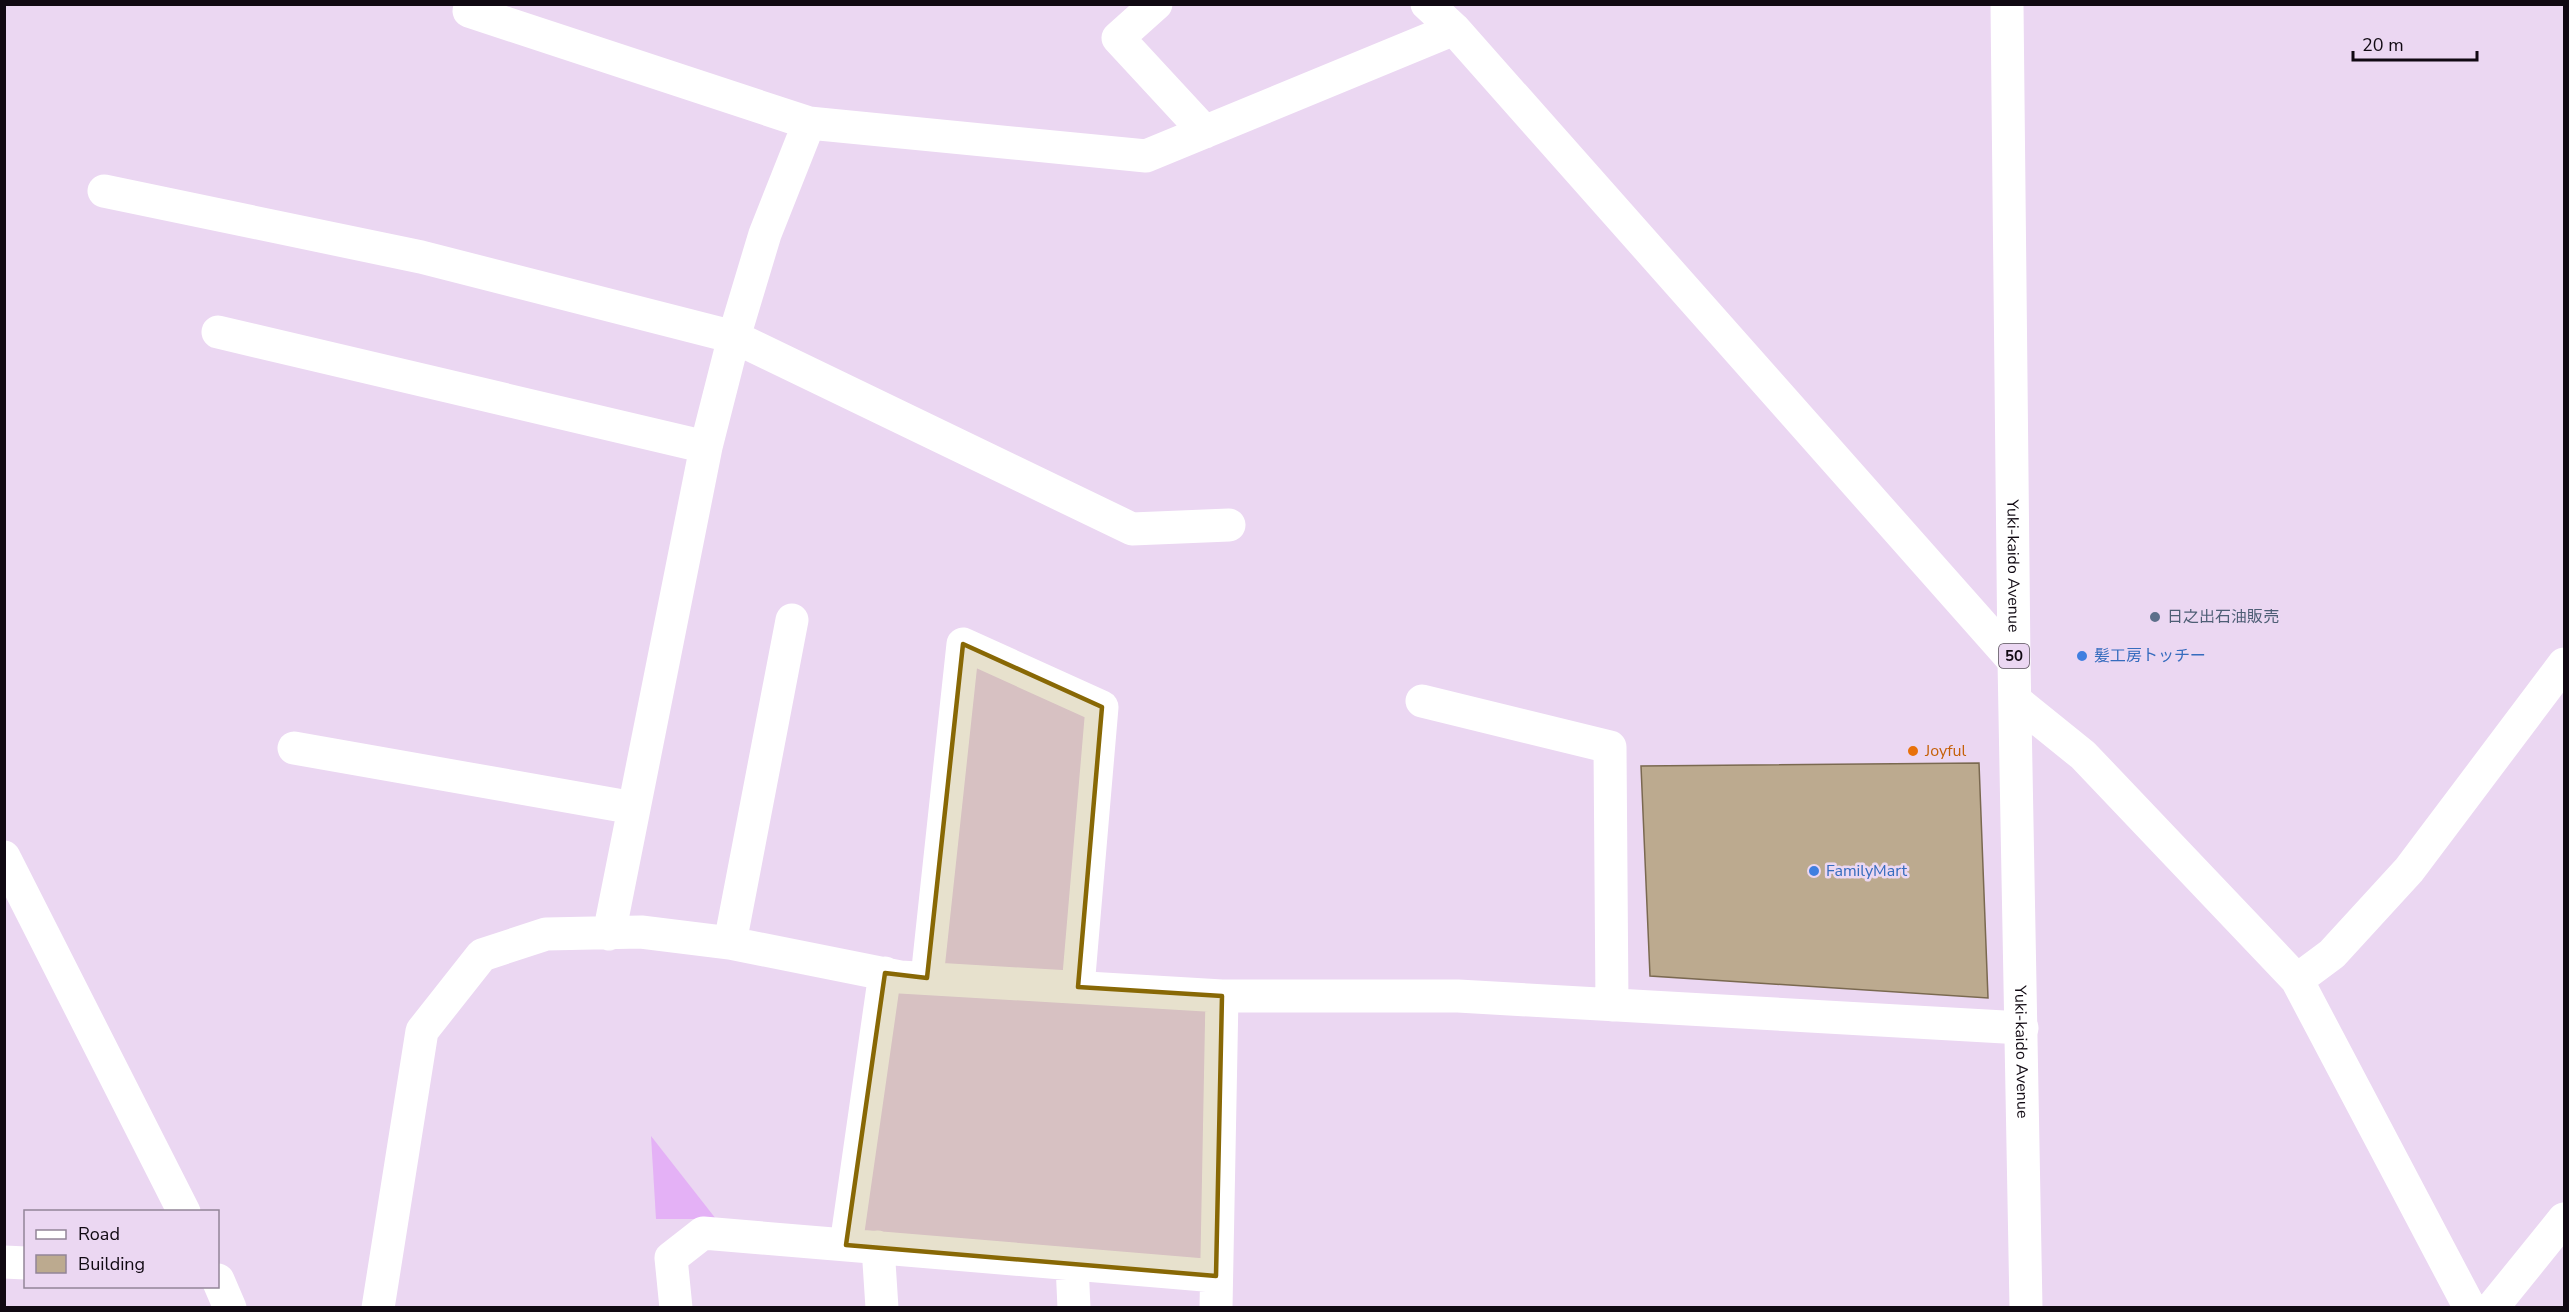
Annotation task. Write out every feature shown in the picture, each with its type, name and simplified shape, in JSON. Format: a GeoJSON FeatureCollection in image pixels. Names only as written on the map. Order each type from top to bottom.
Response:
{"type":"FeatureCollection","features":[{"type":"Feature","properties":{"kind":"main road"},"geometry":{"type":"LineString","coordinates":[[475,4],[469,11],[809,123],[1146,156],[1454,29]]}},
{"type":"Feature","properties":{"kind":"main road"},"geometry":{"type":"LineString","coordinates":[[1156,4],[1118,38],[1205,132]]}},
{"type":"Feature","properties":{"kind":"main road"},"geometry":{"type":"LineString","coordinates":[[1427,4],[1454,29],[2014,660]]}},
{"type":"Feature","properties":{"kind":"main road","name":"Yuki-kaido Avenue"},"geometry":{"type":"LineString","coordinates":[[2007,4],[2014,660],[2026,1308]]}},
{"type":"Feature","properties":{"kind":"main road"},"geometry":{"type":"LineString","coordinates":[[609,934],[706,447],[734,338],[765,234],[809,123]]}},
{"type":"Feature","properties":{"kind":"main road"},"geometry":{"type":"LineString","coordinates":[[104,191],[421,257],[734,338],[1132,529],[1229,525]]}},
{"type":"Feature","properties":{"kind":"main road"},"geometry":{"type":"LineString","coordinates":[[218,332],[706,447]]}},
{"type":"Feature","properties":{"kind":"main road"},"geometry":{"type":"LineString","coordinates":[[730,943],[792,620]]}},
{"type":"Feature","properties":{"kind":"main road"},"geometry":{"type":"LineString","coordinates":[[927,978],[963,644],[1102,707],[1077,987]]}},
{"type":"Feature","properties":{"kind":"main road"},"geometry":{"type":"LineString","coordinates":[[2297,980],[2332,954],[2409,870],[2565,664]]}},
{"type":"Feature","properties":{"kind":"main road"},"geometry":{"type":"LineString","coordinates":[[1422,700],[1610,747],[1612,1005]]}},
{"type":"Feature","properties":{"kind":"main road"},"geometry":{"type":"LineString","coordinates":[[2016,701],[2083,755],[2297,980],[2470,1308]]}},
{"type":"Feature","properties":{"kind":"main road"},"geometry":{"type":"LineString","coordinates":[[294,748],[634,808]]}},
{"type":"Feature","properties":{"kind":"main road"},"geometry":{"type":"LineString","coordinates":[[8,869],[183,1210]]}},
{"type":"Feature","properties":{"kind":"main road"},"geometry":{"type":"LineString","coordinates":[[378,1308],[422,1031],[482,955],[546,934],[641,932],[730,943],[885,973],[927,978],[1222,996],[1458,996],[2022,1028]]}},
{"type":"Feature","properties":{"kind":"main road"},"geometry":{"type":"LineString","coordinates":[[846,1245],[885,973]]}},
{"type":"Feature","properties":{"kind":"main road"},"geometry":{"type":"LineString","coordinates":[[676,1308],[671,1258],[703,1233],[1072,1264],[1216,1292],[1222,996]]}},
{"type":"Feature","properties":{"kind":"main road"},"geometry":{"type":"LineString","coordinates":[[2492,1308],[2565,1219]]}},
{"type":"Feature","properties":{"kind":"main road"},"geometry":{"type":"LineString","coordinates":[[878,1247],[882,1308]]}},
{"type":"Feature","properties":{"kind":"main road"},"geometry":{"type":"LineString","coordinates":[[4,1262],[24,1263]]}},
{"type":"Feature","properties":{"kind":"main road"},"geometry":{"type":"LineString","coordinates":[[1072,1264],[1074,1308]]}},
{"type":"Feature","properties":{"kind":"main road"},"geometry":{"type":"LineString","coordinates":[[219,1282],[230,1308]]}},
{"type":"Feature","properties":{"kind":"highlighted area"},"geometry":{"type":"Polygon","coordinates":[[[963,644],[1102,707],[1078,987],[1222,996],[1216,1276],[846,1245],[885,973],[927,978],[963,644]]]}},
{"type":"Feature","properties":{"kind":"shaded area"},"geometry":{"type":"Polygon","coordinates":[[[651,1136],[716,1219],[656,1219],[651,1136]]]}},
{"type":"Feature","properties":{"kind":"building","name":"FamilyMart"},"geometry":{"type":"Polygon","coordinates":[[[1979,763],[1988,998],[1650,976],[1641,766],[1979,763]]]}},
{"type":"Feature","properties":{"kind":"place","name":"日之出石油販売"},"geometry":{"type":"Point","coordinates":[2155,617]}},
{"type":"Feature","properties":{"kind":"place","name":"髪工房トッチー"},"geometry":{"type":"Point","coordinates":[2082,656]}},
{"type":"Feature","properties":{"kind":"place","name":"Joyful"},"geometry":{"type":"Point","coordinates":[1913,751]}},
{"type":"Feature","properties":{"kind":"place","name":"FamilyMart"},"geometry":{"type":"Point","coordinates":[1814,871]}}]}
